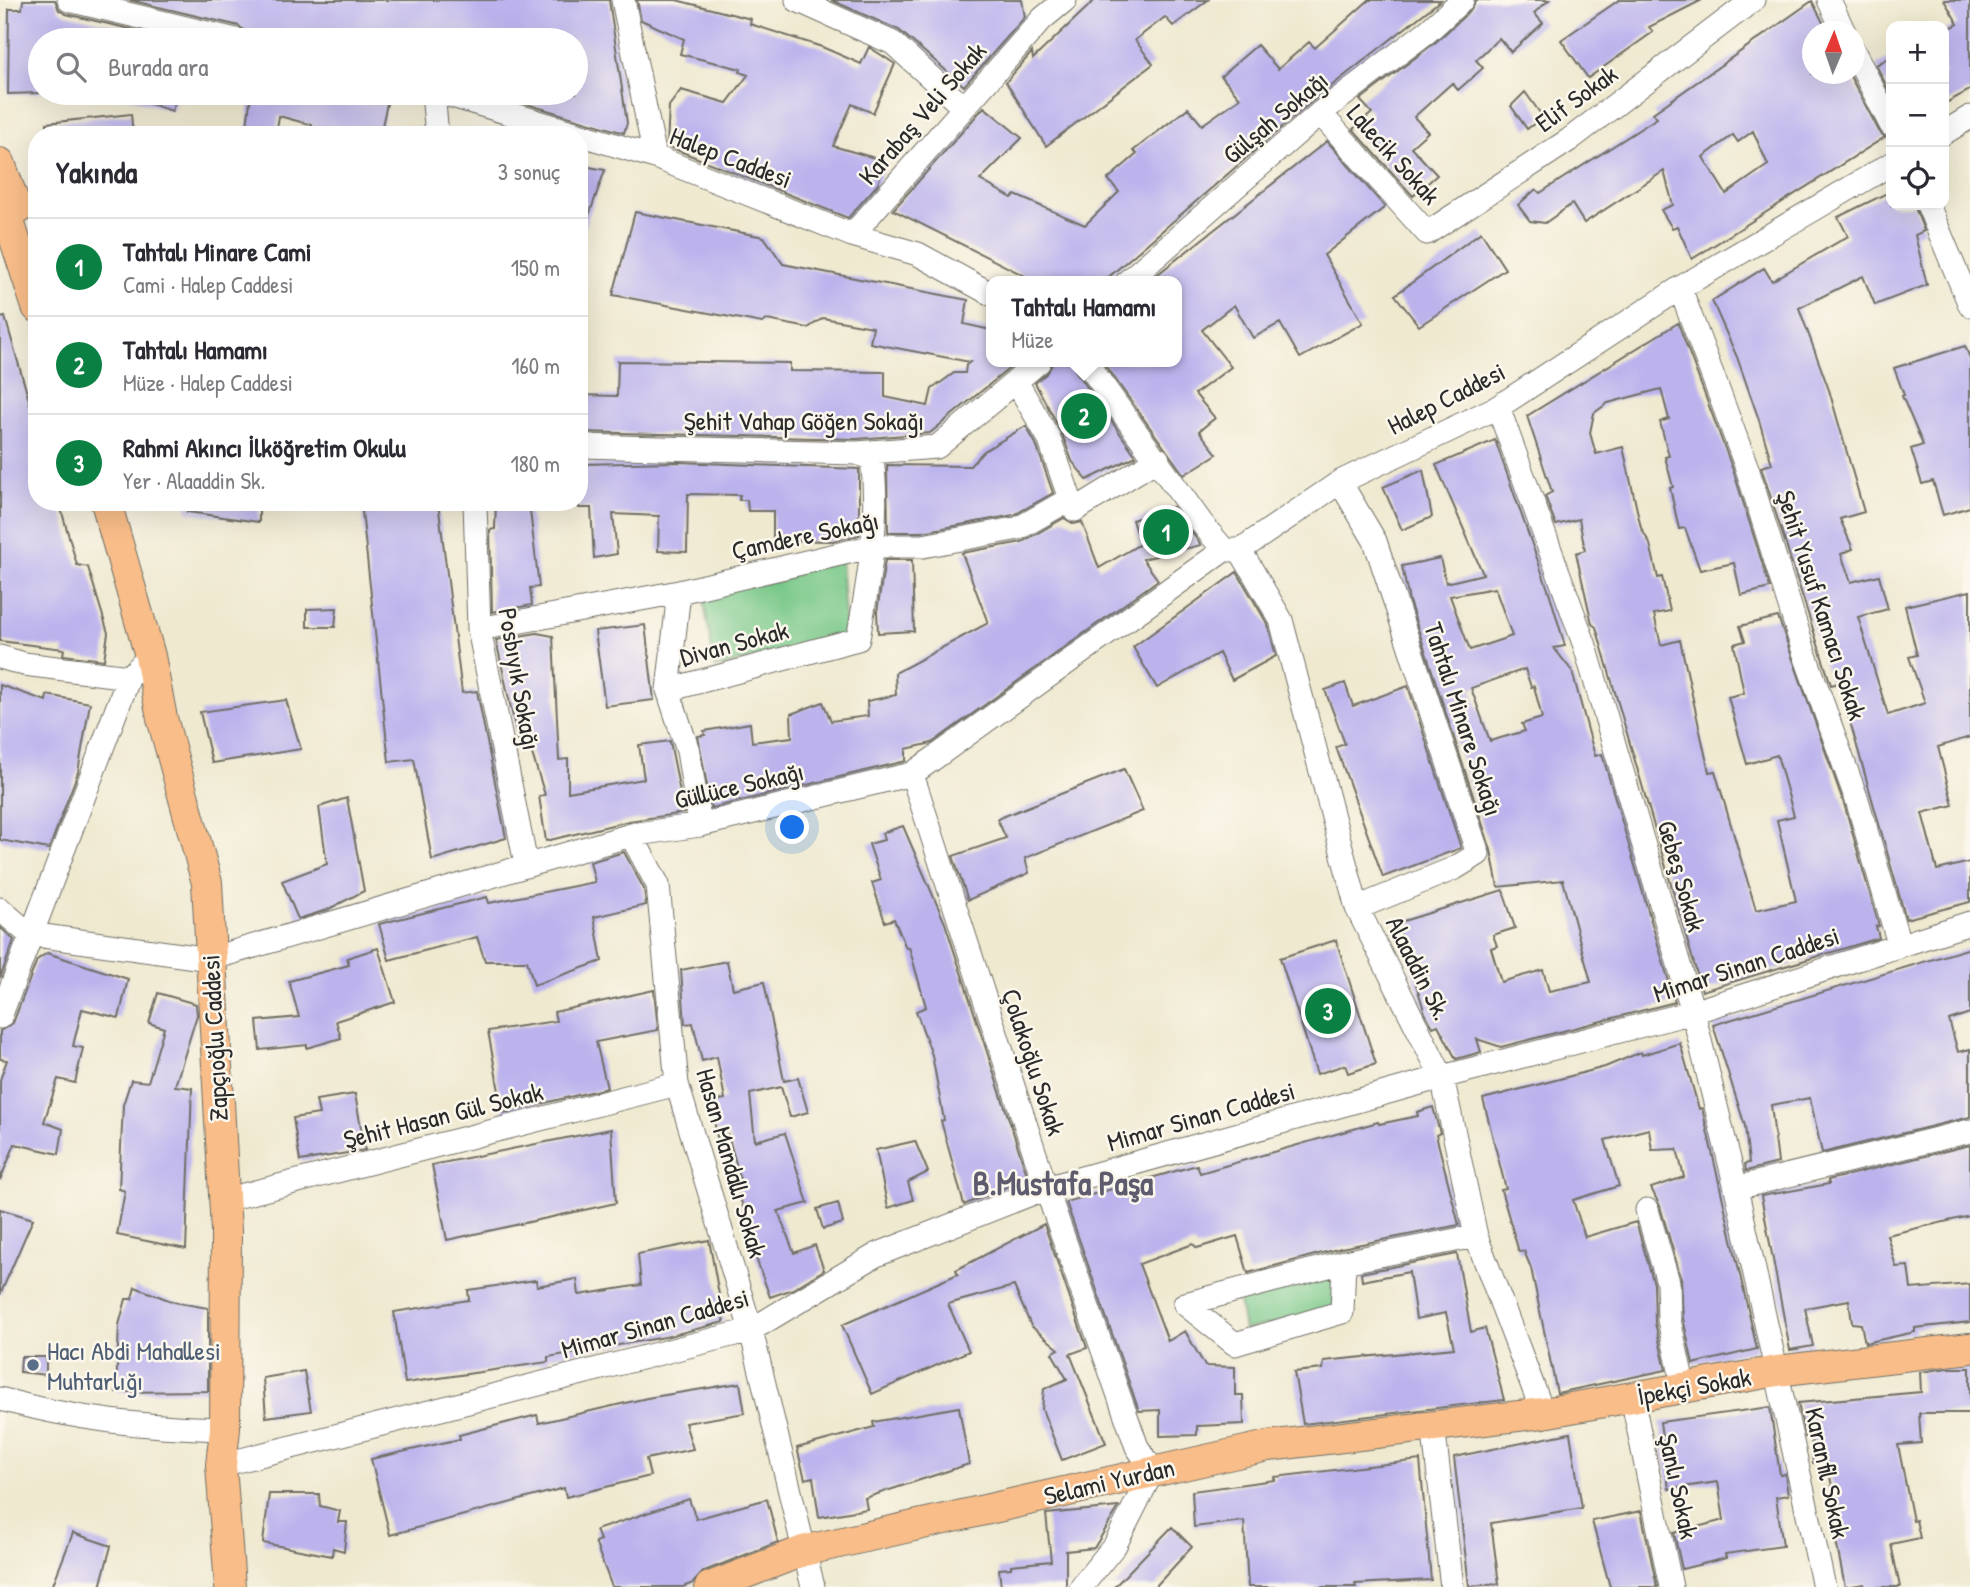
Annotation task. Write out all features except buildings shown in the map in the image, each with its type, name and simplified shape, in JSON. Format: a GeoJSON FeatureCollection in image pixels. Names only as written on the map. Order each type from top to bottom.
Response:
{"type":"FeatureCollection","features":[{"type":"Feature","properties":{"kind":"main road"},"geometry":{"type":"LineString","coordinates":[[0,163],[28,241]]}},
{"type":"Feature","properties":{"kind":"main road"},"geometry":{"type":"LineString","coordinates":[[0,194],[5,224],[28,284]]}},
{"type":"Feature","properties":{"kind":"main road","name":"Zapçıoğlu Caddesi"},"geometry":{"type":"LineString","coordinates":[[108,511],[139,666],[162,718],[207,883],[226,1231],[225,1429],[221,1465],[230,1587]]}},
{"type":"Feature","properties":{"kind":"main road","name":"İpekçi Sokak"},"geometry":{"type":"LineString","coordinates":[[1426,1426],[1543,1413],[1777,1371],[1970,1349]]}},
{"type":"Feature","properties":{"kind":"main road","name":"Selami Yurdan"},"geometry":{"type":"LineString","coordinates":[[710,1587],[803,1551],[1153,1470],[1268,1446],[1426,1426]]}},
{"type":"Feature","properties":{"kind":"street"},"geometry":{"type":"LineString","coordinates":[[69,0],[186,28]]}},
{"type":"Feature","properties":{"kind":"street"},"geometry":{"type":"LineString","coordinates":[[623,0],[655,157]]}},
{"type":"Feature","properties":{"kind":"street"},"geometry":{"type":"LineString","coordinates":[[797,0],[893,43],[963,107]]}},
{"type":"Feature","properties":{"kind":"street","name":"Karabaş Veli Sokak"},"geometry":{"type":"LineString","coordinates":[[852,234],[963,107],[1039,10],[1065,0]]}},
{"type":"Feature","properties":{"kind":"street","name":"Gülşah Sokağı"},"geometry":{"type":"LineString","coordinates":[[1134,276],[1320,113],[1428,32],[1462,0]]}},
{"type":"Feature","properties":{"kind":"street","name":"Elif Sokak"},"geometry":{"type":"LineString","coordinates":[[1427,233],[1569,140],[1753,0]]}},
{"type":"Feature","properties":{"kind":"street"},"geometry":{"type":"LineString","coordinates":[[1829,0],[1839,21]]}},
{"type":"Feature","properties":{"kind":"street"},"geometry":{"type":"LineString","coordinates":[[1865,74],[1886,115]]}},
{"type":"Feature","properties":{"kind":"street"},"geometry":{"type":"LineString","coordinates":[[434,105],[436,126]]}},
{"type":"Feature","properties":{"kind":"street","name":"Halep Caddesi"},"geometry":{"type":"LineString","coordinates":[[482,105],[552,126]]}},
{"type":"Feature","properties":{"kind":"street","name":"Lalecik Sokak"},"geometry":{"type":"LineString","coordinates":[[1320,113],[1427,233]]}},
{"type":"Feature","properties":{"kind":"street"},"geometry":{"type":"LineString","coordinates":[[1949,130],[1970,117]]}},
{"type":"Feature","properties":{"kind":"street","name":"Halep Caddesi"},"geometry":{"type":"LineString","coordinates":[[588,137],[655,157],[852,234],[918,254],[986,291]]}},
{"type":"Feature","properties":{"kind":"street","name":"Halep Caddesi"},"geometry":{"type":"LineString","coordinates":[[1232,550],[1340,482],[1498,407],[1679,288],[1886,167]]}},
{"type":"Feature","properties":{"kind":"street"},"geometry":{"type":"LineString","coordinates":[[1929,210],[1970,305]]}},
{"type":"Feature","properties":{"kind":"street","name":"Şehit Yusuf Kamacı Sokak"},"geometry":{"type":"LineString","coordinates":[[1679,288],[1747,468],[1804,652],[1858,803],[1899,944]]}},
{"type":"Feature","properties":{"kind":"street","name":"Şehit Vahap Göğen Sokağı"},"geometry":{"type":"LineString","coordinates":[[588,446],[857,453],[937,447],[1034,367]]}},
{"type":"Feature","properties":{"kind":"street"},"geometry":{"type":"LineString","coordinates":[[1090,367],[1203,525],[1232,550]]}},
{"type":"Feature","properties":{"kind":"street"},"geometry":{"type":"LineString","coordinates":[[1017,383],[1049,438],[1070,499]]}},
{"type":"Feature","properties":{"kind":"street","name":"Gebeş Sokak"},"geometry":{"type":"LineString","coordinates":[[1498,407],[1584,646],[1693,1012],[1777,1371]]}},
{"type":"Feature","properties":{"kind":"street"},"geometry":{"type":"LineString","coordinates":[[857,453],[872,458],[877,494],[874,546]]}},
{"type":"Feature","properties":{"kind":"street","name":"Çamdere Sokağı"},"geometry":{"type":"LineString","coordinates":[[479,629],[679,592],[874,546],[923,546],[1019,528],[1070,499],[1075,510],[1158,460]]}},
{"type":"Feature","properties":{"kind":"street","name":"Tahtalı Minare Sokağı"},"geometry":{"type":"LineString","coordinates":[[1340,482],[1376,541],[1478,854],[1455,868],[1357,908]]}},
{"type":"Feature","properties":{"kind":"street","name":"Posbıyık Sokağı"},"geometry":{"type":"LineString","coordinates":[[475,511],[479,629],[526,864]]}},
{"type":"Feature","properties":{"kind":"street","name":"Divan Sokak"},"geometry":{"type":"LineString","coordinates":[[700,825],[688,751],[668,690],[858,639],[874,546]]}},
{"type":"Feature","properties":{"kind":"street","name":"Güllüce Sokağı"},"geometry":{"type":"LineString","coordinates":[[210,958],[631,835],[700,825],[912,774],[1232,550]]}},
{"type":"Feature","properties":{"kind":"street","name":"Alaaddin Sk."},"geometry":{"type":"LineString","coordinates":[[1232,550],[1281,620],[1357,908],[1442,1077],[1476,1236],[1543,1413]]}},
{"type":"Feature","properties":{"kind":"street"},"geometry":{"type":"LineString","coordinates":[[668,690],[679,592]]}},
{"type":"Feature","properties":{"kind":"street"},"geometry":{"type":"LineString","coordinates":[[0,657],[24,664],[139,666],[29,933],[0,1017]]}},
{"type":"Feature","properties":{"kind":"street","name":"Çolakoğlu Sokak"},"geometry":{"type":"LineString","coordinates":[[912,774],[1046,1188],[1137,1447],[1153,1470]]}},
{"type":"Feature","properties":{"kind":"street","name":"Hasan Mandallı Sokak"},"geometry":{"type":"LineString","coordinates":[[631,835],[658,885],[677,1084],[751,1331],[813,1587]]}},
{"type":"Feature","properties":{"kind":"street"},"geometry":{"type":"LineString","coordinates":[[0,909],[29,933],[210,958]]}},
{"type":"Feature","properties":{"kind":"street","name":"Mimar Sinan Caddesi"},"geometry":{"type":"LineString","coordinates":[[221,1465],[751,1331],[876,1255],[1046,1188],[1442,1077],[1693,1012],[1970,923]]}},
{"type":"Feature","properties":{"kind":"street","name":"Şehit Hasan Gül Sokak"},"geometry":{"type":"LineString","coordinates":[[223,1200],[677,1084]]}},
{"type":"Feature","properties":{"kind":"street"},"geometry":{"type":"LineString","coordinates":[[1736,1188],[1970,1131]]}},
{"type":"Feature","properties":{"kind":"street"},"geometry":{"type":"LineString","coordinates":[[1647,1210],[1668,1282],[1669,1320],[1684,1388]]}},
{"type":"Feature","properties":{"kind":"street"},"geometry":{"type":"LineString","coordinates":[[1344,1262],[1342,1312],[1234,1344],[1185,1304],[1344,1262],[1476,1236]]}},
{"type":"Feature","properties":{"kind":"street","name":"Karanfil Sokak"},"geometry":{"type":"LineString","coordinates":[[1777,1371],[1824,1587]]}},
{"type":"Feature","properties":{"kind":"street","name":"Şanlı Sokak"},"geometry":{"type":"LineString","coordinates":[[1632,1397],[1671,1587]]}},
{"type":"Feature","properties":{"kind":"street"},"geometry":{"type":"LineString","coordinates":[[0,1399],[49,1413],[145,1427],[225,1429]]}},
{"type":"Feature","properties":{"kind":"street"},"geometry":{"type":"LineString","coordinates":[[1426,1426],[1447,1586]]}},
{"type":"Feature","properties":{"kind":"street"},"geometry":{"type":"LineString","coordinates":[[1081,1587],[1115,1545],[1153,1470]]}},
{"type":"Feature","properties":{"kind":"green space"},"geometry":{"type":"Polygon","coordinates":[[[841,560],[846,635],[715,668],[703,596],[841,560]]]}},
{"type":"Feature","properties":{"kind":"green space"},"geometry":{"type":"Polygon","coordinates":[[[1337,1272],[1334,1310],[1244,1330],[1238,1295],[1337,1272]]]}},
{"type":"Feature","properties":{"kind":"place","name":"Tahtalı Hamamı"},"geometry":{"type":"Point","coordinates":[1084,416]}},
{"type":"Feature","properties":{"kind":"place","name":"Tahtalı Minare Cami"},"geometry":{"type":"Point","coordinates":[1166,532]}},
{"type":"Feature","properties":{"kind":"place","name":"Rahmi Akıncı İlköğretim Okulu"},"geometry":{"type":"Point","coordinates":[1328,1011]}},
{"type":"Feature","properties":{"kind":"place","name":"Hacı Abdi Mahallesi Muhtarlığı"},"geometry":{"type":"Point","coordinates":[33,1365]}},
{"type":"Feature","properties":{"kind":"district","name":"B.Mustafa Paşa"},"geometry":{"type":"Point","coordinates":[1063,1183]}}]}
